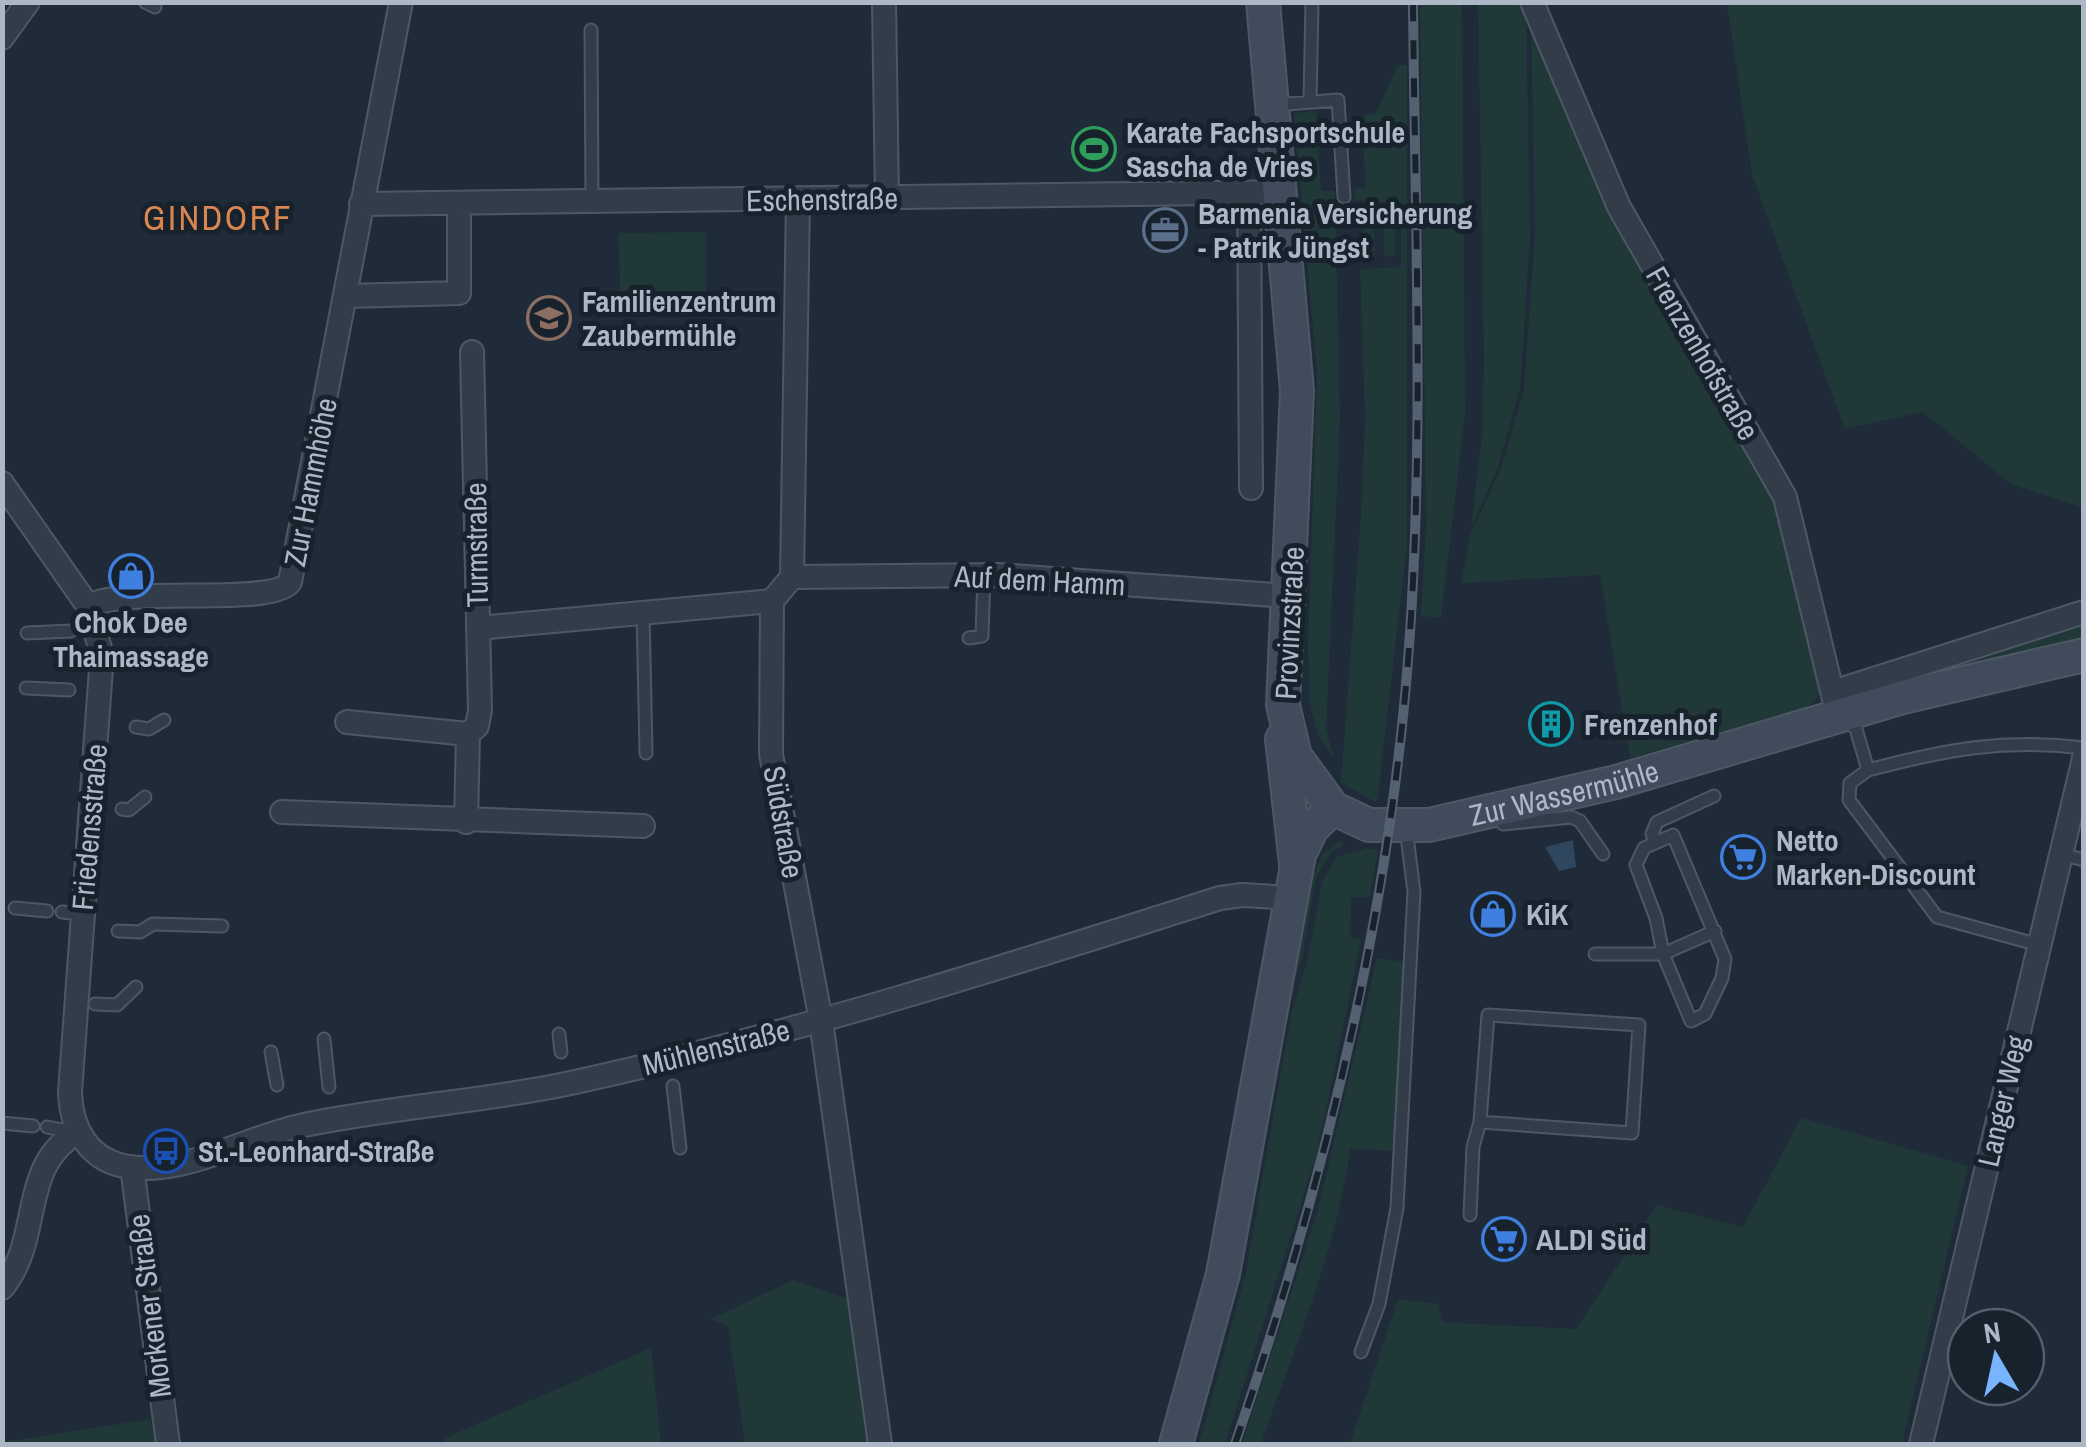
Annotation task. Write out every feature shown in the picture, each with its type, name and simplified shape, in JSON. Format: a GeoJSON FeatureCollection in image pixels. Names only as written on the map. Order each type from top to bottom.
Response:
{"type":"FeatureCollection","features":[{"type":"Feature","properties":{"kind":"main road","name":"Provinzstraße"},"geometry":{"type":"LineString","coordinates":[[1264,2],[1297,391],[1284,714],[1300,766],[1333,808]]}},
{"type":"Feature","properties":{"kind":"main road","name":"Zur Wassermühle"},"geometry":{"type":"LineString","coordinates":[[1333,808],[1369,825],[1406,828],[1454,819],[1666,768],[1836,704],[2084,655]]}},
{"type":"Feature","properties":{"kind":"main road"},"geometry":{"type":"LineString","coordinates":[[1284,714],[1280,752],[1294,884]]}},
{"type":"Feature","properties":{"kind":"main road"},"geometry":{"type":"LineString","coordinates":[[1176,1444],[1222,1274],[1294,884],[1307,835],[1333,808]]}},
{"type":"Feature","properties":{"kind":"street"},"geometry":{"type":"LineString","coordinates":[[2,38],[28,2]]}},
{"type":"Feature","properties":{"kind":"street","name":"Zur Hammhöhe"},"geometry":{"type":"LineString","coordinates":[[84,623],[175,594],[265,596],[288,586],[402,2]]}},
{"type":"Feature","properties":{"kind":"street"},"geometry":{"type":"LineString","coordinates":[[884,2],[888,198]]}},
{"type":"Feature","properties":{"kind":"street","name":"Frenzenhofstraße"},"geometry":{"type":"LineString","coordinates":[[1532,2],[1612,192],[1784,497],[1836,704]]}},
{"type":"Feature","properties":{"kind":"street","name":"Eschenstraße"},"geometry":{"type":"LineString","coordinates":[[361,204],[1282,192]]}},
{"type":"Feature","properties":{"kind":"street"},"geometry":{"type":"LineString","coordinates":[[1249,193],[1251,488]]}},
{"type":"Feature","properties":{"kind":"street"},"geometry":{"type":"LineString","coordinates":[[478,628],[772,601],[792,576],[798,199]]}},
{"type":"Feature","properties":{"kind":"street"},"geometry":{"type":"LineString","coordinates":[[347,296],[459,293],[459,203]]}},
{"type":"Feature","properties":{"kind":"street","name":"Turmstraße"},"geometry":{"type":"LineString","coordinates":[[466,822],[468,734],[480,714],[472,352]]}},
{"type":"Feature","properties":{"kind":"street"},"geometry":{"type":"LineString","coordinates":[[5,492],[84,623]]}},
{"type":"Feature","properties":{"kind":"street","name":"Auf dem Hamm"},"geometry":{"type":"LineString","coordinates":[[792,576],[984,574],[1288,596]]}},
{"type":"Feature","properties":{"kind":"street","name":"Südstraße"},"geometry":{"type":"LineString","coordinates":[[772,601],[774,772],[821,1021],[880,1444]]}},
{"type":"Feature","properties":{"kind":"street","name":"Zur Wassermühle"},"geometry":{"type":"LineString","coordinates":[[1836,704],[2084,612]]}},
{"type":"Feature","properties":{"kind":"street","name":"Friedensstraße"},"geometry":{"type":"LineString","coordinates":[[78,1132],[70,1092],[86,1004],[78,921],[105,724],[94,691],[84,623]]}},
{"type":"Feature","properties":{"kind":"street"},"geometry":{"type":"LineString","coordinates":[[347,722],[468,734]]}},
{"type":"Feature","properties":{"kind":"street","name":"Langer Weg"},"geometry":{"type":"LineString","coordinates":[[1921,1444],[2038,945],[2072,857],[2084,758]]}},
{"type":"Feature","properties":{"kind":"street"},"geometry":{"type":"LineString","coordinates":[[282,812],[643,826]]}},
{"type":"Feature","properties":{"kind":"street","name":"Mühlenstraße"},"geometry":{"type":"LineString","coordinates":[[132,1167],[170,1164],[282,1122],[566,1077],[670,1073],[821,1021],[1220,898],[1294,884]]}},
{"type":"Feature","properties":{"kind":"street"},"geometry":{"type":"LineString","coordinates":[[2,1288],[22,1256],[44,1160],[56,1145],[78,1132],[102,1157],[132,1167]]}},
{"type":"Feature","properties":{"kind":"street","name":"Morkener Straße"},"geometry":{"type":"LineString","coordinates":[[132,1167],[168,1444]]}},
{"type":"Feature","properties":{"kind":"lane"},"geometry":{"type":"LineString","coordinates":[[1310,102],[1312,2]]}},
{"type":"Feature","properties":{"kind":"lane"},"geometry":{"type":"LineString","coordinates":[[591,30],[592,201]]}},
{"type":"Feature","properties":{"kind":"lane"},"geometry":{"type":"LineString","coordinates":[[1274,105],[1338,100],[1344,197]]}},
{"type":"Feature","properties":{"kind":"lane"},"geometry":{"type":"LineString","coordinates":[[969,638],[982,636],[984,574]]}},
{"type":"Feature","properties":{"kind":"lane"},"geometry":{"type":"LineString","coordinates":[[642,612],[646,753]]}},
{"type":"Feature","properties":{"kind":"lane"},"geometry":{"type":"LineString","coordinates":[[26,633],[84,623]]}},
{"type":"Feature","properties":{"kind":"lane"},"geometry":{"type":"LineString","coordinates":[[26,688],[69,690]]}},
{"type":"Feature","properties":{"kind":"lane"},"geometry":{"type":"LineString","coordinates":[[1836,704],[1856,730],[1868,770]]}},
{"type":"Feature","properties":{"kind":"lane"},"geometry":{"type":"LineString","coordinates":[[136,727],[150,729],[164,720]]}},
{"type":"Feature","properties":{"kind":"lane"},"geometry":{"type":"LineString","coordinates":[[2038,945],[1952,924],[1931,910],[1849,800],[1850,783],[1868,770],[1969,745],[2020,743],[2084,748]]}},
{"type":"Feature","properties":{"kind":"lane"},"geometry":{"type":"LineString","coordinates":[[122,809],[129,810],[145,796]]}},
{"type":"Feature","properties":{"kind":"lane"},"geometry":{"type":"LineString","coordinates":[[1656,842],[1652,834],[1657,822],[1714,796]]}},
{"type":"Feature","properties":{"kind":"lane"},"geometry":{"type":"LineString","coordinates":[[1454,819],[1495,825],[1571,817],[1580,821],[1603,854]]}},
{"type":"Feature","properties":{"kind":"lane"},"geometry":{"type":"LineString","coordinates":[[1362,1352],[1388,1269],[1398,1189],[1414,892],[1406,828]]}},
{"type":"Feature","properties":{"kind":"lane"},"geometry":{"type":"LineString","coordinates":[[1673,835],[1724,954],[1724,971],[1705,1014],[1690,1020],[1663,954],[1656,918],[1636,862],[1641,850],[1656,842],[1673,835]]}},
{"type":"Feature","properties":{"kind":"lane"},"geometry":{"type":"LineString","coordinates":[[15,908],[46,911]]}},
{"type":"Feature","properties":{"kind":"lane"},"geometry":{"type":"LineString","coordinates":[[118,931],[140,932],[154,924],[222,926]]}},
{"type":"Feature","properties":{"kind":"lane"},"geometry":{"type":"LineString","coordinates":[[1595,954],[1663,954],[1715,932]]}},
{"type":"Feature","properties":{"kind":"lane"},"geometry":{"type":"LineString","coordinates":[[86,1004],[117,1005],[136,987]]}},
{"type":"Feature","properties":{"kind":"lane"},"geometry":{"type":"LineString","coordinates":[[1470,1215],[1473,1147],[1480,1122],[1488,1015],[1639,1026],[1632,1133],[1480,1122]]}},
{"type":"Feature","properties":{"kind":"lane"},"geometry":{"type":"LineString","coordinates":[[560,1034],[561,1052]]}},
{"type":"Feature","properties":{"kind":"lane"},"geometry":{"type":"LineString","coordinates":[[324,1039],[330,1086]]}},
{"type":"Feature","properties":{"kind":"lane"},"geometry":{"type":"LineString","coordinates":[[271,1052],[277,1085]]}},
{"type":"Feature","properties":{"kind":"lane"},"geometry":{"type":"LineString","coordinates":[[670,1073],[680,1148]]}},
{"type":"Feature","properties":{"kind":"lane"},"geometry":{"type":"LineString","coordinates":[[2,1123],[33,1126]]}},
{"type":"Feature","properties":{"kind":"lane"},"geometry":{"type":"LineString","coordinates":[[47,1127],[78,1132]]}},
{"type":"Feature","properties":{"kind":"green space"},"geometry":{"type":"Polygon","coordinates":[[[1420,3],[1462,3],[1465,414],[1441,618],[1421,616],[1426,527],[1420,3]]]}},
{"type":"Feature","properties":{"kind":"green space"},"geometry":{"type":"Polygon","coordinates":[[[1478,3],[1526,3],[1530,239],[1520,389],[1497,470],[1471,528],[1482,436],[1484,360],[1478,3]]]}},
{"type":"Feature","properties":{"kind":"green space"},"geometry":{"type":"Polygon","coordinates":[[[1727,3],[2083,3],[2083,508],[2011,484],[1923,412],[1845,429],[1752,175],[1727,3]]]}},
{"type":"Feature","properties":{"kind":"green space"},"geometry":{"type":"Polygon","coordinates":[[[1531,22],[1782,507],[1824,681],[1817,699],[1805,709],[1630,758],[1600,575],[1461,583],[1470,535],[1501,469],[1524,390],[1535,231],[1531,22]]]}},
{"type":"Feature","properties":{"kind":"green space"},"geometry":{"type":"Polygon","coordinates":[[[1398,65],[1407,65],[1407,545],[1377,803],[1341,783],[1365,418],[1360,269],[1401,267],[1401,204],[1355,200],[1354,189],[1366,188],[1361,116],[1376,113],[1398,65]]]}},
{"type":"Feature","properties":{"kind":"green space"},"geometry":{"type":"Polygon","coordinates":[[[1316,111],[1321,191],[1335,191],[1340,419],[1326,729],[1334,758],[1320,740],[1310,707],[1308,647],[1317,373],[1294,113],[1316,111]]]}},
{"type":"Feature","properties":{"kind":"green space"},"geometry":{"type":"Polygon","coordinates":[[[1363,214],[1374,214],[1375,257],[1364,257],[1363,214]]]}},
{"type":"Feature","properties":{"kind":"green space"},"geometry":{"type":"Polygon","coordinates":[[[1383,214],[1395,214],[1395,256],[1384,257],[1383,214]]]}},
{"type":"Feature","properties":{"kind":"green space"},"geometry":{"type":"Polygon","coordinates":[[[706,232],[706,301],[620,299],[619,233],[706,232]]]}},
{"type":"Feature","properties":{"kind":"green space"},"geometry":{"type":"Polygon","coordinates":[[[2083,618],[2083,643],[1927,680],[1888,681],[2083,618]]]}},
{"type":"Feature","properties":{"kind":"green space"},"geometry":{"type":"Polygon","coordinates":[[[1340,840],[1344,845],[1331,852],[1316,878],[1302,956],[1283,1019],[1250,1216],[1192,1444],[1309,886],[1322,855],[1340,840]]]}},
{"type":"Feature","properties":{"kind":"green space"},"geometry":{"type":"Polygon","coordinates":[[[1367,848],[1378,850],[1370,897],[1351,898],[1350,937],[1361,940],[1317,1153],[1225,1444],[1199,1444],[1245,1277],[1291,1015],[1307,963],[1322,882],[1337,857],[1367,848]]]}},
{"type":"Feature","properties":{"kind":"green space"},"geometry":{"type":"Polygon","coordinates":[[[1377,958],[1406,962],[1395,1151],[1350,1149],[1325,1261],[1261,1444],[1242,1444],[1318,1210],[1377,958]]]}},
{"type":"Feature","properties":{"kind":"green space"},"geometry":{"type":"Polygon","coordinates":[[[1801,1118],[1968,1166],[1902,1444],[1350,1444],[1398,1299],[1438,1304],[1442,1322],[1576,1329],[1657,1205],[1743,1227],[1801,1118]]]}},
{"type":"Feature","properties":{"kind":"green space"},"geometry":{"type":"Polygon","coordinates":[[[793,1280],[855,1301],[875,1444],[745,1444],[728,1326],[711,1319],[793,1280]]]}},
{"type":"Feature","properties":{"kind":"green space"},"geometry":{"type":"Polygon","coordinates":[[[651,1348],[661,1444],[445,1444],[445,1438],[651,1348]]]}},
{"type":"Feature","properties":{"kind":"green space"},"geometry":{"type":"Polygon","coordinates":[[[151,1419],[155,1444],[3,1444],[3,1442],[151,1419]]]}},
{"type":"Feature","properties":{"kind":"water"},"geometry":{"type":"Polygon","coordinates":[[[1573,840],[1576,867],[1559,871],[1545,847],[1573,840]]]}},
{"type":"Feature","properties":{"kind":"railway"},"geometry":{"type":"LineString","coordinates":[[1235,1444],[1293,1261],[1342,1075],[1363,981],[1394,792],[1405,696],[1415,523],[1418,349],[1413,2]]}},
{"type":"Feature","properties":{"kind":"place","name":"Karate Fachsportschule Sascha de Vries"},"geometry":{"type":"Point","coordinates":[1094,149]}},
{"type":"Feature","properties":{"kind":"place","name":"Barmenia Versicherung - Patrik Jüngst"},"geometry":{"type":"Point","coordinates":[1165,230]}},
{"type":"Feature","properties":{"kind":"place","name":"Familienzentrum Zaubermühle"},"geometry":{"type":"Point","coordinates":[549,318]}},
{"type":"Feature","properties":{"kind":"place","name":"Chok Dee Thaimassage"},"geometry":{"type":"Point","coordinates":[131,576]}},
{"type":"Feature","properties":{"kind":"place","name":"Frenzenhof"},"geometry":{"type":"Point","coordinates":[1551,724]}},
{"type":"Feature","properties":{"kind":"place","name":"Netto Marken-Discount"},"geometry":{"type":"Point","coordinates":[1743,857]}},
{"type":"Feature","properties":{"kind":"place","name":"KiK"},"geometry":{"type":"Point","coordinates":[1493,914]}},
{"type":"Feature","properties":{"kind":"place","name":"St.-Leonhard-Straße"},"geometry":{"type":"Point","coordinates":[166,1151]}},
{"type":"Feature","properties":{"kind":"place","name":"ALDI Süd"},"geometry":{"type":"Point","coordinates":[1504,1239]}},
{"type":"Feature","properties":{"kind":"district","name":"GINDORF"},"geometry":{"type":"Point","coordinates":[218,217]}}]}
